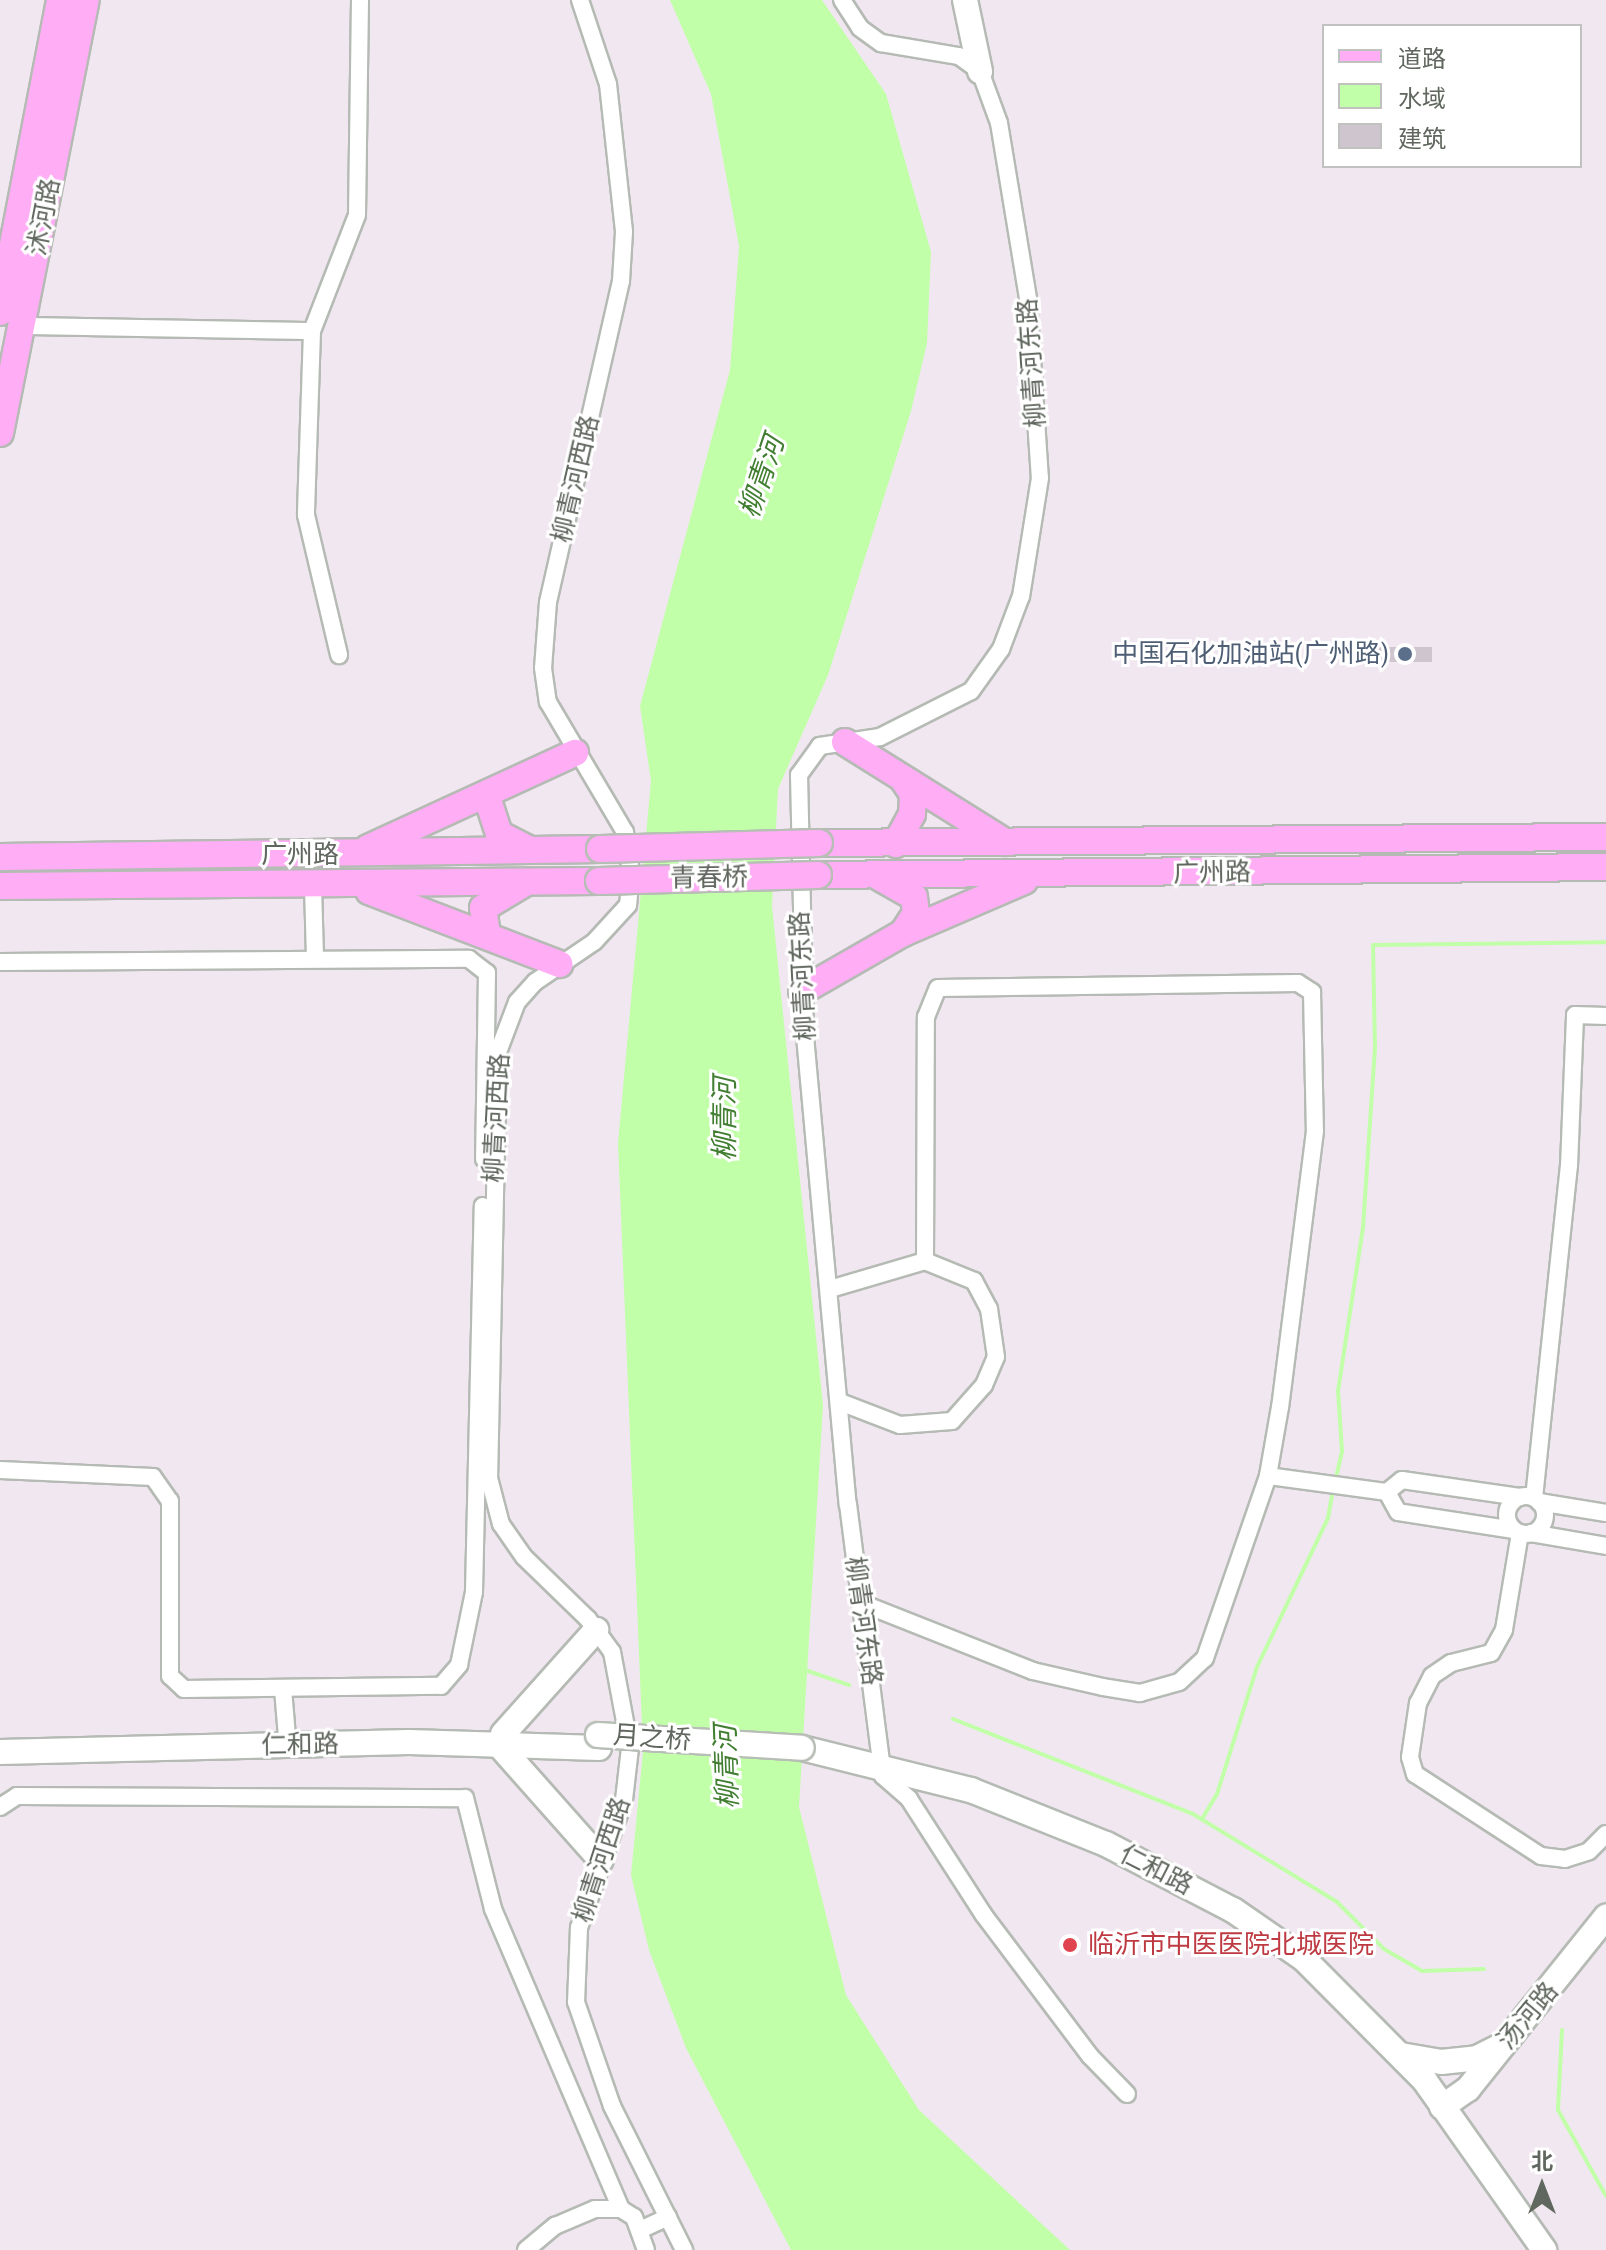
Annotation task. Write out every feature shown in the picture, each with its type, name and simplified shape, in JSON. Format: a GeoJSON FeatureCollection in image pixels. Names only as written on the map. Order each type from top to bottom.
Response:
{"type":"FeatureCollection","features":[{"type":"Feature","properties":{"kind":"main road","name":"沭河路"},"geometry":{"type":"LineString","coordinates":[[0,312],[60,0]]}},
{"type":"Feature","properties":{"kind":"main road","name":"沭河路"},"geometry":{"type":"LineString","coordinates":[[0,433],[86,0]]}},
{"type":"Feature","properties":{"kind":"main road"},"geometry":{"type":"LineString","coordinates":[[845,742],[1009,844]]}},
{"type":"Feature","properties":{"kind":"main road"},"geometry":{"type":"LineString","coordinates":[[354,855],[487,797],[575,753]]}},
{"type":"Feature","properties":{"kind":"main road"},"geometry":{"type":"LineString","coordinates":[[896,844],[912,814],[913,794],[903,779]]}},
{"type":"Feature","properties":{"kind":"main road"},"geometry":{"type":"LineString","coordinates":[[487,797],[499,834],[531,850]]}},
{"type":"Feature","properties":{"kind":"main road","name":"广州路"},"geometry":{"type":"LineString","coordinates":[[819,843],[1009,844],[1606,837]]}},
{"type":"Feature","properties":{"kind":"main road"},"geometry":{"type":"LineString","coordinates":[[0,838],[70,857]]}},
{"type":"Feature","properties":{"kind":"main road","name":"青春桥"},"geometry":{"type":"LineString","coordinates":[[600,849],[819,843]]}},
{"type":"Feature","properties":{"kind":"main road","name":"广州路"},"geometry":{"type":"LineString","coordinates":[[0,857],[354,855],[600,849]]}},
{"type":"Feature","properties":{"kind":"main road","name":"广州路"},"geometry":{"type":"LineString","coordinates":[[818,875],[1606,867]]}},
{"type":"Feature","properties":{"kind":"main road","name":"青春桥"},"geometry":{"type":"LineString","coordinates":[[599,881],[818,875]]}},
{"type":"Feature","properties":{"kind":"main road"},"geometry":{"type":"LineString","coordinates":[[876,875],[914,897],[916,913],[903,933]]}},
{"type":"Feature","properties":{"kind":"main road"},"geometry":{"type":"LineString","coordinates":[[802,991],[903,933],[1040,875]]}},
{"type":"Feature","properties":{"kind":"main road","name":"广州路"},"geometry":{"type":"LineString","coordinates":[[0,886],[313,886],[599,881]]}},
{"type":"Feature","properties":{"kind":"main road"},"geometry":{"type":"LineString","coordinates":[[487,935],[483,908],[526,882]]}},
{"type":"Feature","properties":{"kind":"main road"},"geometry":{"type":"LineString","coordinates":[[354,885],[559,964]]}},
{"type":"Feature","properties":{"kind":"main road"},"geometry":{"type":"LineString","coordinates":[[0,904],[59,887]]}},
{"type":"Feature","properties":{"kind":"street"},"geometry":{"type":"LineString","coordinates":[[339,655],[306,515],[312,331],[357,215],[360,0]]}},
{"type":"Feature","properties":{"kind":"street","name":"柳青河西路"},"geometry":{"type":"LineString","coordinates":[[580,0],[608,84],[624,232],[621,281],[543,637],[548,702],[575,753],[611,800],[631,872],[628,905],[594,942],[559,964],[517,1002],[498,1052],[489,1478],[501,1524],[524,1557],[596,1630],[612,1652],[630,1748],[624,1800],[579,1928],[576,2002],[612,2106],[684,2250]]}},
{"type":"Feature","properties":{"kind":"street"},"geometry":{"type":"LineString","coordinates":[[842,0],[860,28],[881,43],[959,56],[980,71]]}},
{"type":"Feature","properties":{"kind":"street"},"geometry":{"type":"LineString","coordinates":[[965,0],[980,71]]}},
{"type":"Feature","properties":{"kind":"street","name":"柳青河东路"},"geometry":{"type":"LineString","coordinates":[[884,1772],[861,1603],[802,991],[799,775],[820,746],[880,737],[971,691],[1001,649],[1021,596],[1040,478],[1028,299],[999,123],[980,71]]}},
{"type":"Feature","properties":{"kind":"street"},"geometry":{"type":"LineString","coordinates":[[23,326],[312,331]]}},
{"type":"Feature","properties":{"kind":"street"},"geometry":{"type":"LineString","coordinates":[[313,886],[315,959]]}},
{"type":"Feature","properties":{"kind":"street"},"geometry":{"type":"LineString","coordinates":[[0,962],[469,959],[487,973],[474,1592],[459,1665],[441,1686],[184,1689],[170,1676],[170,1501],[153,1477],[0,1470]]}},
{"type":"Feature","properties":{"kind":"street"},"geometry":{"type":"LineString","coordinates":[[861,1603],[889,1620],[1033,1671],[1140,1693],[1179,1682],[1205,1658],[1268,1476],[1315,1131],[1312,992],[1298,983],[938,988],[926,1017],[925,1261]]}},
{"type":"Feature","properties":{"kind":"street"},"geometry":{"type":"LineString","coordinates":[[1522,1532],[1544,1520],[1531,1499],[1569,1166],[1575,1015],[1606,1016]]}},
{"type":"Feature","properties":{"kind":"street"},"geometry":{"type":"LineString","coordinates":[[830,1289],[925,1261],[974,1281],[989,1309],[996,1357],[984,1385],[952,1421],[900,1425],[840,1402]]}},
{"type":"Feature","properties":{"kind":"street"},"geometry":{"type":"LineString","coordinates":[[1268,1476],[1387,1492],[1402,1480],[1606,1513]]}},
{"type":"Feature","properties":{"kind":"street"},"geometry":{"type":"LineString","coordinates":[[1387,1492],[1398,1512],[1606,1546]]}},
{"type":"Feature","properties":{"kind":"street"},"geometry":{"type":"LineString","coordinates":[[1531,1499],[1508,1508],[1522,1532],[1504,1630],[1491,1653],[1451,1663],[1432,1676],[1418,1703],[1410,1757],[1415,1774],[1541,1856],[1565,1859],[1589,1851],[1606,1834]]}},
{"type":"Feature","properties":{"kind":"street"},"geometry":{"type":"LineString","coordinates":[[596,1630],[501,1739],[601,1860]]}},
{"type":"Feature","properties":{"kind":"street"},"geometry":{"type":"LineString","coordinates":[[283,1689],[287,1737]]}},
{"type":"Feature","properties":{"kind":"street","name":"仁和路"},"geometry":{"type":"LineString","coordinates":[[0,1745],[287,1737],[598,1742]]}},
{"type":"Feature","properties":{"kind":"street","name":"仁和路"},"geometry":{"type":"LineString","coordinates":[[0,1752],[501,1739]]}},
{"type":"Feature","properties":{"kind":"street","name":"月之桥"},"geometry":{"type":"LineString","coordinates":[[598,1742],[802,1753]]}},
{"type":"Feature","properties":{"kind":"street","name":"仁和路"},"geometry":{"type":"LineString","coordinates":[[802,1753],[971,1790],[1048,1820],[1233,1910],[1304,1959],[1401,2055],[1544,2250]]}},
{"type":"Feature","properties":{"kind":"street"},"geometry":{"type":"LineString","coordinates":[[884,1772],[909,1799],[983,1914],[1090,2056],[1127,2094]]}},
{"type":"Feature","properties":{"kind":"street","name":"仁和路"},"geometry":{"type":"LineString","coordinates":[[884,1772],[969,1798],[1045,1827],[1229,1917],[1299,1965],[1476,2138],[1553,2250]]}},
{"type":"Feature","properties":{"kind":"street"},"geometry":{"type":"LineString","coordinates":[[0,1807],[17,1796],[465,1798],[493,1909],[621,2209],[640,2230],[646,2250]]}},
{"type":"Feature","properties":{"kind":"street","name":"汤河路"},"geometry":{"type":"LineString","coordinates":[[1442,2107],[1468,2089],[1606,1917]]}},
{"type":"Feature","properties":{"kind":"street"},"geometry":{"type":"LineString","coordinates":[[1401,2055],[1441,2062],[1477,2058],[1504,2045]]}},
{"type":"Feature","properties":{"kind":"street"},"geometry":{"type":"LineString","coordinates":[[526,2250],[555,2226],[595,2209],[621,2209]]}},
{"type":"Feature","properties":{"kind":"street"},"geometry":{"type":"LineString","coordinates":[[640,2230],[668,2217]]}},
{"type":"Feature","properties":{"kind":"water","name":"柳青河"},"geometry":{"type":"Polygon","coordinates":[[[670,0],[822,0],[886,94],[931,252],[927,343],[911,411],[828,675],[778,789],[772,906],[823,1405],[799,1807],[846,1995],[919,2110],[1070,2250],[791,2250],[686,2048],[649,1950],[631,1875],[643,1751],[618,1143],[651,781],[640,706],[730,370],[739,246],[711,94],[670,0]]]}},
{"type":"Feature","properties":{"kind":"building","name":"中国石化加油站(广州路)"},"geometry":{"type":"Polygon","coordinates":[[[1377,647],[1432,647],[1432,662],[1377,662],[1377,647]]]}},
{"type":"Feature","properties":{"kind":"waterway"},"geometry":{"type":"LineString","coordinates":[[1335,1482],[1342,1451],[1338,1391],[1363,1228],[1375,1049],[1373,945],[1606,942]]}},
{"type":"Feature","properties":{"kind":"waterway"},"geometry":{"type":"LineString","coordinates":[[1202,1819],[1217,1794],[1257,1667],[1328,1518],[1333,1491]]}},
{"type":"Feature","properties":{"kind":"waterway"},"geometry":{"type":"LineString","coordinates":[[802,1669],[849,1685]]}},
{"type":"Feature","properties":{"kind":"waterway"},"geometry":{"type":"LineString","coordinates":[[953,1719],[1193,1814],[1337,1902],[1384,1949],[1422,1971],[1484,1969]]}},
{"type":"Feature","properties":{"kind":"waterway"},"geometry":{"type":"LineString","coordinates":[[1562,2030],[1558,2110],[1606,2196]]}},
{"type":"Feature","properties":{"kind":"place","name":"中国石化加油站(广州路)"},"geometry":{"type":"Point","coordinates":[1405,654]}},
{"type":"Feature","properties":{"kind":"place","name":"临沂市中医医院北城医院"},"geometry":{"type":"Point","coordinates":[1070,1945]}}]}
